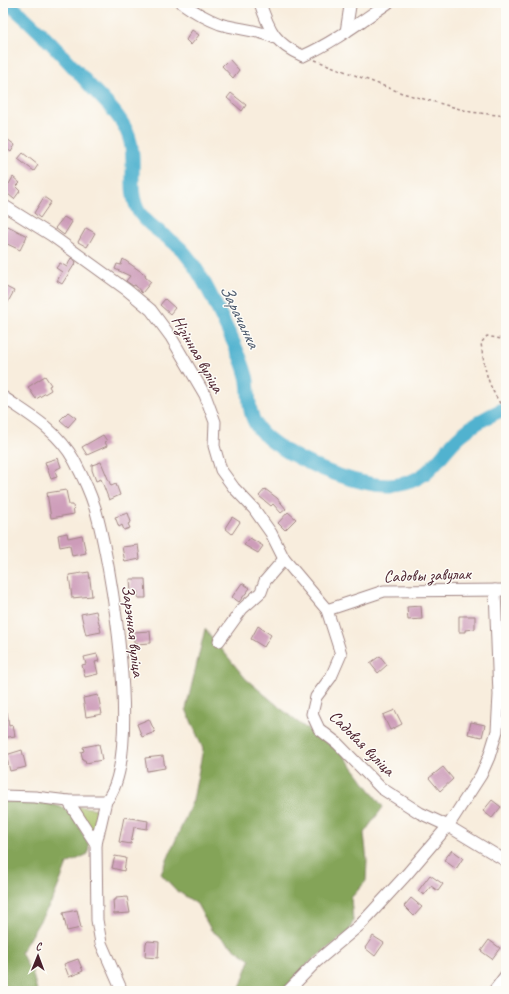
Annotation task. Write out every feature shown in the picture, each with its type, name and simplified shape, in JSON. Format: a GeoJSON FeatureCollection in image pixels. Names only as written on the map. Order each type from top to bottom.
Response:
{"type":"FeatureCollection","features":[{"type":"Feature","properties":{"kind":"street"},"geometry":{"type":"LineString","coordinates":[[182,3],[193,11],[221,24],[265,33],[303,56],[320,48],[346,32],[388,3]]}},
{"type":"Feature","properties":{"kind":"street"},"geometry":{"type":"LineString","coordinates":[[260,3],[267,23],[275,38]]}},
{"type":"Feature","properties":{"kind":"street"},"geometry":{"type":"LineString","coordinates":[[346,32],[352,4]]}},
{"type":"Feature","properties":{"kind":"street","name":"Нізінная вуліца"},"geometry":{"type":"LineString","coordinates":[[3,205],[51,235],[127,290],[151,310],[171,337],[205,395],[215,422],[214,446],[221,470],[234,488],[254,508],[271,533],[284,559],[327,610]]}},
{"type":"Feature","properties":{"kind":"street","name":"Зарэчная вуліца"},"geometry":{"type":"LineString","coordinates":[[3,397],[56,434],[73,459],[94,506],[112,596],[122,679],[122,755],[118,781],[113,793],[106,801],[96,844],[98,920],[101,943],[122,991]]}},
{"type":"Feature","properties":{"kind":"street"},"geometry":{"type":"LineString","coordinates":[[219,641],[242,609],[261,592],[265,581],[284,559]]}},
{"type":"Feature","properties":{"kind":"street"},"geometry":{"type":"LineString","coordinates":[[288,991],[316,962],[339,945],[361,924],[448,826],[481,775],[489,757],[497,731],[501,590]]}},
{"type":"Feature","properties":{"kind":"street","name":"Садовы завулак"},"geometry":{"type":"LineString","coordinates":[[327,610],[384,592],[501,590]]}},
{"type":"Feature","properties":{"kind":"street","name":"Садовая вуліца"},"geometry":{"type":"LineString","coordinates":[[327,610],[341,654],[331,677],[316,697],[312,714],[319,729],[337,743],[381,788],[420,813],[448,826],[506,861]]}},
{"type":"Feature","properties":{"kind":"street"},"geometry":{"type":"LineString","coordinates":[[3,796],[35,797],[68,801],[106,801]]}},
{"type":"Feature","properties":{"kind":"street"},"geometry":{"type":"LineString","coordinates":[[68,801],[96,844]]}},
{"type":"Feature","properties":{"kind":"street"},"geometry":{"type":"LineString","coordinates":[[494,991],[506,974]]}},
{"type":"Feature","properties":{"kind":"path"},"geometry":{"type":"LineString","coordinates":[[303,56],[402,93],[470,112],[506,116]]}},
{"type":"Feature","properties":{"kind":"path"},"geometry":{"type":"LineString","coordinates":[[506,340],[487,336],[481,343],[485,374],[506,412]]}},
{"type":"Feature","properties":{"kind":"green space"},"geometry":{"type":"Polygon","coordinates":[[[205,629],[246,679],[296,721],[342,753],[383,807],[364,833],[367,861],[366,881],[351,898],[353,921],[349,932],[312,960],[282,991],[239,991],[250,960],[211,930],[197,904],[176,890],[161,874],[193,800],[203,749],[186,709],[205,629]]]}},
{"type":"Feature","properties":{"kind":"green space"},"geometry":{"type":"Polygon","coordinates":[[[3,801],[46,803],[65,808],[74,818],[89,845],[88,854],[67,864],[53,899],[21,952],[27,965],[32,971],[37,991],[3,991],[3,801]]]}},
{"type":"Feature","properties":{"kind":"green space"},"geometry":{"type":"Polygon","coordinates":[[[75,806],[98,809],[95,818],[94,836],[75,806]]]}},
{"type":"Feature","properties":{"kind":"building"},"geometry":{"type":"Polygon","coordinates":[[[192,30],[199,35],[191,45],[186,40],[192,30]]]}},
{"type":"Feature","properties":{"kind":"building"},"geometry":{"type":"Polygon","coordinates":[[[229,59],[239,70],[233,78],[222,66],[229,59]]]}},
{"type":"Feature","properties":{"kind":"building"},"geometry":{"type":"Polygon","coordinates":[[[231,93],[246,105],[242,111],[227,98],[231,93]]]}},
{"type":"Feature","properties":{"kind":"building"},"geometry":{"type":"Polygon","coordinates":[[[3,136],[15,145],[11,152],[3,146],[3,136]]]}},
{"type":"Feature","properties":{"kind":"building"},"geometry":{"type":"Polygon","coordinates":[[[23,153],[38,165],[34,171],[18,159],[23,153]]]}},
{"type":"Feature","properties":{"kind":"building"},"geometry":{"type":"Polygon","coordinates":[[[13,177],[20,183],[16,187],[20,191],[14,199],[3,190],[3,187],[7,183],[9,184],[13,177]]]}},
{"type":"Feature","properties":{"kind":"building"},"geometry":{"type":"Polygon","coordinates":[[[44,197],[51,202],[40,218],[34,213],[44,197]]]}},
{"type":"Feature","properties":{"kind":"building"},"geometry":{"type":"Polygon","coordinates":[[[64,217],[72,222],[64,235],[55,228],[64,217]]]}},
{"type":"Feature","properties":{"kind":"building"},"geometry":{"type":"Polygon","coordinates":[[[8,226],[27,236],[20,250],[3,242],[3,235],[8,226]]]}},
{"type":"Feature","properties":{"kind":"building"},"geometry":{"type":"Polygon","coordinates":[[[86,228],[95,233],[87,247],[78,242],[86,228]]]}},
{"type":"Feature","properties":{"kind":"building"},"geometry":{"type":"Polygon","coordinates":[[[71,258],[76,262],[62,284],[57,281],[62,272],[56,268],[60,263],[67,267],[71,258]]]}},
{"type":"Feature","properties":{"kind":"building"},"geometry":{"type":"Polygon","coordinates":[[[123,259],[146,275],[145,277],[151,282],[142,293],[135,285],[133,286],[126,281],[130,276],[115,269],[117,264],[121,265],[123,259]]]}},
{"type":"Feature","properties":{"kind":"building"},"geometry":{"type":"Polygon","coordinates":[[[6,287],[14,291],[3,311],[3,293],[6,287]]]}},
{"type":"Feature","properties":{"kind":"building"},"geometry":{"type":"Polygon","coordinates":[[[165,299],[175,308],[170,314],[160,305],[165,299]]]}},
{"type":"Feature","properties":{"kind":"building"},"geometry":{"type":"Polygon","coordinates":[[[45,376],[51,385],[49,386],[51,390],[36,399],[28,387],[45,376]]]}},
{"type":"Feature","properties":{"kind":"building"},"geometry":{"type":"Polygon","coordinates":[[[68,412],[76,418],[68,427],[60,420],[68,412]]]}},
{"type":"Feature","properties":{"kind":"building"},"geometry":{"type":"Polygon","coordinates":[[[103,435],[107,441],[105,442],[107,446],[87,455],[82,447],[103,435]]]}},
{"type":"Feature","properties":{"kind":"building"},"geometry":{"type":"Polygon","coordinates":[[[58,458],[61,467],[55,470],[57,477],[51,479],[45,462],[58,458]]]}},
{"type":"Feature","properties":{"kind":"building"},"geometry":{"type":"Polygon","coordinates":[[[101,462],[111,486],[116,484],[120,495],[109,500],[101,479],[96,481],[92,470],[92,465],[101,462]]]}},
{"type":"Feature","properties":{"kind":"building"},"geometry":{"type":"Polygon","coordinates":[[[265,489],[277,498],[286,509],[281,513],[273,504],[271,506],[259,496],[265,489]]]}},
{"type":"Feature","properties":{"kind":"building"},"geometry":{"type":"Polygon","coordinates":[[[66,490],[69,505],[73,505],[74,514],[51,518],[47,493],[66,490]]]}},
{"type":"Feature","properties":{"kind":"building"},"geometry":{"type":"Polygon","coordinates":[[[288,512],[296,519],[285,530],[278,523],[288,512]]]}},
{"type":"Feature","properties":{"kind":"building"},"geometry":{"type":"Polygon","coordinates":[[[128,513],[131,522],[128,524],[130,528],[124,530],[122,525],[119,527],[115,517],[128,513]]]}},
{"type":"Feature","properties":{"kind":"building"},"geometry":{"type":"Polygon","coordinates":[[[232,517],[240,522],[232,534],[225,528],[232,517]]]}},
{"type":"Feature","properties":{"kind":"building"},"geometry":{"type":"Polygon","coordinates":[[[67,533],[68,538],[82,535],[86,553],[72,556],[70,545],[60,547],[58,535],[67,533]]]}},
{"type":"Feature","properties":{"kind":"building"},"geometry":{"type":"Polygon","coordinates":[[[250,538],[263,546],[258,553],[244,545],[250,538]]]}},
{"type":"Feature","properties":{"kind":"building"},"geometry":{"type":"Polygon","coordinates":[[[138,545],[140,559],[125,562],[122,547],[138,545]]]}},
{"type":"Feature","properties":{"kind":"building"},"geometry":{"type":"Polygon","coordinates":[[[89,572],[92,596],[72,598],[69,575],[89,572]]]}},
{"type":"Feature","properties":{"kind":"building"},"geometry":{"type":"Polygon","coordinates":[[[130,579],[145,579],[146,598],[138,598],[138,592],[131,593],[130,579]]]}},
{"type":"Feature","properties":{"kind":"building"},"geometry":{"type":"Polygon","coordinates":[[[242,583],[250,588],[239,602],[232,597],[242,583]]]}},
{"type":"Feature","properties":{"kind":"building"},"geometry":{"type":"Polygon","coordinates":[[[421,606],[422,619],[408,620],[407,607],[421,606]]]}},
{"type":"Feature","properties":{"kind":"building"},"geometry":{"type":"Polygon","coordinates":[[[96,611],[101,632],[86,635],[81,614],[96,611]]]}},
{"type":"Feature","properties":{"kind":"building"},"geometry":{"type":"Polygon","coordinates":[[[459,616],[475,616],[475,629],[459,632],[459,616]]]}},
{"type":"Feature","properties":{"kind":"building"},"geometry":{"type":"Polygon","coordinates":[[[258,626],[271,635],[264,647],[251,639],[258,626]]]}},
{"type":"Feature","properties":{"kind":"building"},"geometry":{"type":"Polygon","coordinates":[[[150,631],[151,643],[134,644],[134,632],[150,631]]]}},
{"type":"Feature","properties":{"kind":"building"},"geometry":{"type":"Polygon","coordinates":[[[97,654],[99,661],[95,662],[98,674],[85,677],[82,665],[86,664],[84,657],[97,654]]]}},
{"type":"Feature","properties":{"kind":"building"},"geometry":{"type":"Polygon","coordinates":[[[380,656],[387,665],[378,673],[370,663],[380,656]]]}},
{"type":"Feature","properties":{"kind":"building"},"geometry":{"type":"Polygon","coordinates":[[[98,695],[102,714],[86,717],[83,698],[98,695]]]}},
{"type":"Feature","properties":{"kind":"building"},"geometry":{"type":"Polygon","coordinates":[[[395,710],[402,724],[390,730],[383,715],[395,710]]]}},
{"type":"Feature","properties":{"kind":"building"},"geometry":{"type":"Polygon","coordinates":[[[3,712],[7,712],[9,726],[13,725],[15,736],[3,738],[3,712]]]}},
{"type":"Feature","properties":{"kind":"building"},"geometry":{"type":"Polygon","coordinates":[[[149,719],[155,732],[142,737],[137,724],[149,719]]]}},
{"type":"Feature","properties":{"kind":"building"},"geometry":{"type":"Polygon","coordinates":[[[471,722],[485,725],[482,737],[468,734],[471,722]]]}},
{"type":"Feature","properties":{"kind":"building"},"geometry":{"type":"Polygon","coordinates":[[[99,744],[102,760],[86,763],[85,760],[83,760],[81,752],[84,751],[83,747],[99,744]]]}},
{"type":"Feature","properties":{"kind":"building"},"geometry":{"type":"Polygon","coordinates":[[[22,750],[26,767],[10,771],[6,755],[22,750]]]}},
{"type":"Feature","properties":{"kind":"building"},"geometry":{"type":"Polygon","coordinates":[[[163,756],[165,768],[147,771],[145,758],[163,756]]]}},
{"type":"Feature","properties":{"kind":"building"},"geometry":{"type":"Polygon","coordinates":[[[443,767],[453,779],[440,791],[429,778],[443,767]]]}},
{"type":"Feature","properties":{"kind":"building"},"geometry":{"type":"Polygon","coordinates":[[[492,800],[501,807],[492,818],[483,811],[492,800]]]}},
{"type":"Feature","properties":{"kind":"building"},"geometry":{"type":"Polygon","coordinates":[[[124,817],[148,821],[147,829],[134,827],[131,844],[119,842],[124,817]]]}},
{"type":"Feature","properties":{"kind":"building"},"geometry":{"type":"Polygon","coordinates":[[[452,850],[463,858],[456,869],[444,860],[452,850]]]}},
{"type":"Feature","properties":{"kind":"building"},"geometry":{"type":"Polygon","coordinates":[[[115,856],[126,858],[124,871],[112,868],[115,856]]]}},
{"type":"Feature","properties":{"kind":"building"},"geometry":{"type":"Polygon","coordinates":[[[430,875],[443,884],[438,891],[431,886],[424,895],[418,891],[430,875]]]}},
{"type":"Feature","properties":{"kind":"building"},"geometry":{"type":"Polygon","coordinates":[[[127,897],[130,913],[114,914],[113,900],[116,900],[116,898],[127,897]]]}},
{"type":"Feature","properties":{"kind":"building"},"geometry":{"type":"Polygon","coordinates":[[[411,898],[422,907],[414,916],[404,906],[411,898]]]}},
{"type":"Feature","properties":{"kind":"building"},"geometry":{"type":"Polygon","coordinates":[[[77,910],[81,928],[67,931],[63,913],[77,910]]]}},
{"type":"Feature","properties":{"kind":"building"},"geometry":{"type":"Polygon","coordinates":[[[373,936],[384,943],[375,956],[365,948],[373,936]]]}},
{"type":"Feature","properties":{"kind":"building"},"geometry":{"type":"Polygon","coordinates":[[[489,940],[500,948],[492,959],[481,951],[489,940]]]}},
{"type":"Feature","properties":{"kind":"building"},"geometry":{"type":"Polygon","coordinates":[[[148,941],[159,942],[158,958],[145,957],[146,943],[148,941]]]}},
{"type":"Feature","properties":{"kind":"building"},"geometry":{"type":"Polygon","coordinates":[[[78,959],[83,971],[69,977],[64,964],[78,959]]]}},
{"type":"Feature","properties":{"kind":"waterway","name":"Зарачанка"},"geometry":{"type":"LineString","coordinates":[[8,3],[52,44],[109,105],[123,123],[129,137],[133,156],[133,194],[139,212],[149,223],[184,252],[203,281],[234,344],[243,366],[247,378],[250,410],[254,422],[269,439],[302,460],[342,477],[381,485],[396,485],[408,482],[426,473],[461,435],[482,420],[506,408]]}}]}
